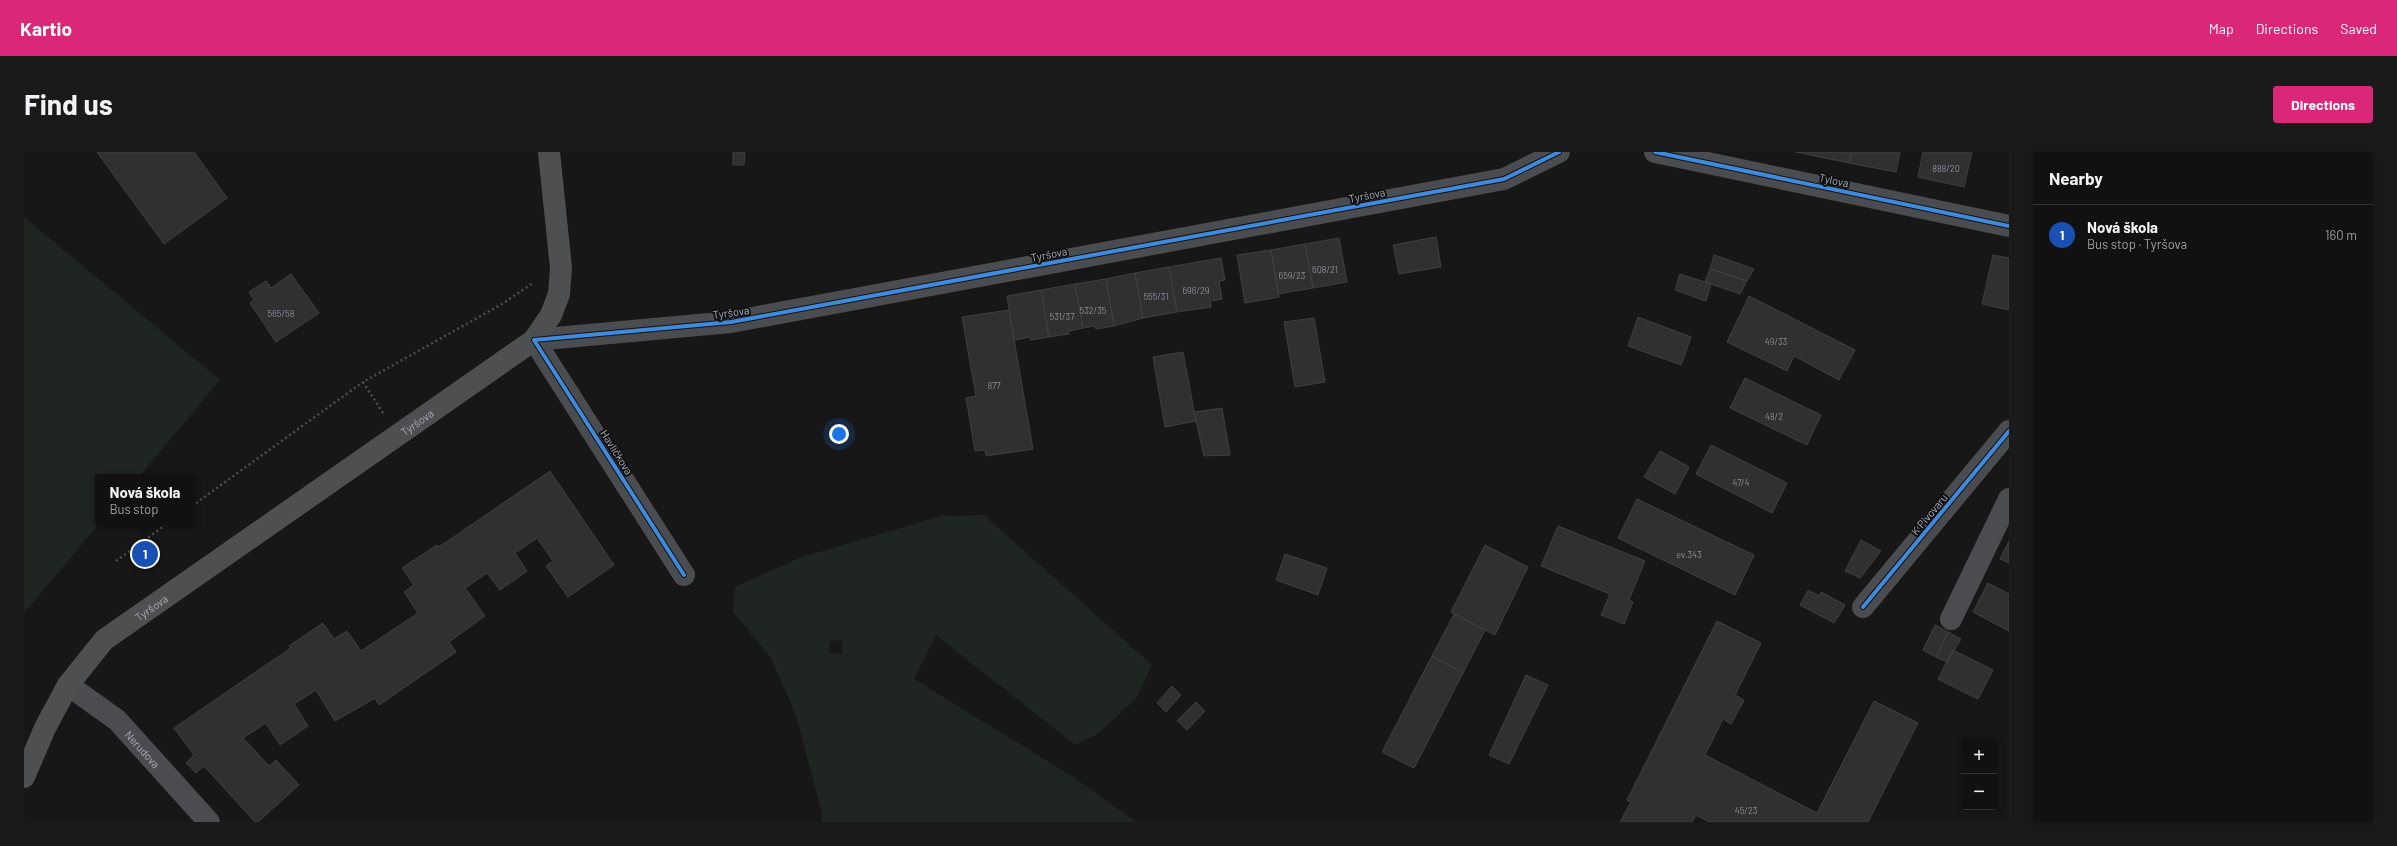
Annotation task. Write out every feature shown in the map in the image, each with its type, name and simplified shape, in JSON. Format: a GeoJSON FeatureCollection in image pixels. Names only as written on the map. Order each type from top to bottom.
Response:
{"type":"FeatureCollection","features":[{"type":"Feature","properties":{"kind":"main road"},"geometry":{"type":"LineString","coordinates":[[534,340],[550,315],[559,294],[561,268],[549,152]]}},
{"type":"Feature","properties":{"kind":"main road","name":"Tyršova"},"geometry":{"type":"LineString","coordinates":[[24,777],[45,728],[68,685],[104,640],[534,340]]}},
{"type":"Feature","properties":{"kind":"street","name":"Tyršova"},"geometry":{"type":"LineString","coordinates":[[534,340],[731,322],[1504,179],[1559,152]]}},
{"type":"Feature","properties":{"kind":"street","name":"Tylova"},"geometry":{"type":"LineString","coordinates":[[1655,152],[2009,226]]}},
{"type":"Feature","properties":{"kind":"street","name":"Havlíčkova"},"geometry":{"type":"LineString","coordinates":[[534,340],[684,575]]}},
{"type":"Feature","properties":{"kind":"street","name":"K Pivovaru"},"geometry":{"type":"LineString","coordinates":[[1862,608],[2009,431]]}},
{"type":"Feature","properties":{"kind":"street"},"geometry":{"type":"LineString","coordinates":[[1951,619],[2009,499]]}},
{"type":"Feature","properties":{"kind":"street","name":"Nerudova"},"geometry":{"type":"LineString","coordinates":[[68,685],[117,720],[209,822]]}},
{"type":"Feature","properties":{"kind":"path"},"geometry":{"type":"LineString","coordinates":[[195,504],[363,382],[502,304],[531,286],[536,281]]}},
{"type":"Feature","properties":{"kind":"path"},"geometry":{"type":"LineString","coordinates":[[363,382],[386,418]]}},
{"type":"Feature","properties":{"kind":"path"},"geometry":{"type":"LineString","coordinates":[[116,561],[164,526]]}},
{"type":"Feature","properties":{"kind":"shaded area"},"geometry":{"type":"Polygon","coordinates":[[[24,217],[220,380],[142,474],[95,474],[95,526],[97,526],[24,613],[24,217]]]}},
{"type":"Feature","properties":{"kind":"shaded area"},"geometry":{"type":"Polygon","coordinates":[[[984,515],[1152,665],[1136,699],[1096,735],[1075,745],[936,635],[914,679],[1070,775],[1137,822],[822,822],[822,814],[796,715],[771,658],[733,612],[735,587],[799,558],[941,516],[984,515]],[[842,640],[830,641],[829,653],[842,654],[842,640]]]}},
{"type":"Feature","properties":{"kind":"building"},"geometry":{"type":"Polygon","coordinates":[[[97,152],[194,152],[227,198],[164,244],[97,152]]]}},
{"type":"Feature","properties":{"kind":"building"},"geometry":{"type":"Polygon","coordinates":[[[733,152],[745,152],[744,165],[733,165],[733,152]]]}},
{"type":"Feature","properties":{"kind":"building"},"geometry":{"type":"Polygon","coordinates":[[[1796,152],[1852,152],[1849,163],[1796,152]]]}},
{"type":"Feature","properties":{"kind":"building"},"geometry":{"type":"Polygon","coordinates":[[[1852,152],[1900,152],[1896,172],[1849,163],[1852,152]]]}},
{"type":"Feature","properties":{"kind":"building"},"geometry":{"type":"Polygon","coordinates":[[[1923,152],[1972,152],[1964,187],[1918,177],[1923,152]]]}},
{"type":"Feature","properties":{"kind":"building"},"geometry":{"type":"Polygon","coordinates":[[[1436,237],[1441,267],[1399,274],[1393,245],[1436,237]]]}},
{"type":"Feature","properties":{"kind":"building"},"geometry":{"type":"Polygon","coordinates":[[[1339,238],[1347,282],[1313,288],[1305,244],[1339,238]]]}},
{"type":"Feature","properties":{"kind":"building"},"geometry":{"type":"Polygon","coordinates":[[[1305,244],[1313,288],[1278,294],[1271,250],[1305,244]]]}},
{"type":"Feature","properties":{"kind":"building"},"geometry":{"type":"Polygon","coordinates":[[[1271,250],[1279,297],[1245,303],[1237,255],[1271,250]]]}},
{"type":"Feature","properties":{"kind":"building"},"geometry":{"type":"Polygon","coordinates":[[[1714,255],[1754,269],[1747,281],[1710,269],[1714,255]]]}},
{"type":"Feature","properties":{"kind":"building"},"geometry":{"type":"Polygon","coordinates":[[[1993,255],[2009,258],[2009,310],[1982,304],[1993,255]]]}},
{"type":"Feature","properties":{"kind":"building"},"geometry":{"type":"Polygon","coordinates":[[[1221,258],[1225,280],[1219,281],[1222,299],[1210,301],[1211,307],[1177,312],[1169,267],[1221,258]]]}},
{"type":"Feature","properties":{"kind":"building"},"geometry":{"type":"Polygon","coordinates":[[[1169,267],[1177,312],[1143,318],[1135,273],[1169,267]]]}},
{"type":"Feature","properties":{"kind":"building"},"geometry":{"type":"Polygon","coordinates":[[[1710,269],[1747,281],[1740,294],[1705,282],[1710,269]]]}},
{"type":"Feature","properties":{"kind":"building"},"geometry":{"type":"Polygon","coordinates":[[[1135,273],[1143,318],[1114,326],[1106,279],[1135,273]]]}},
{"type":"Feature","properties":{"kind":"building"},"geometry":{"type":"Polygon","coordinates":[[[291,274],[319,313],[276,342],[250,303],[254,300],[249,292],[266,281],[271,288],[291,274]]]}},
{"type":"Feature","properties":{"kind":"building"},"geometry":{"type":"Polygon","coordinates":[[[1680,274],[1711,284],[1706,301],[1675,290],[1680,274]]]}},
{"type":"Feature","properties":{"kind":"building"},"geometry":{"type":"Polygon","coordinates":[[[1106,279],[1114,326],[1096,329],[1095,326],[1083,328],[1075,284],[1106,279]]]}},
{"type":"Feature","properties":{"kind":"building"},"geometry":{"type":"Polygon","coordinates":[[[1075,284],[1083,328],[1069,331],[1069,334],[1049,337],[1041,290],[1075,284]]]}},
{"type":"Feature","properties":{"kind":"building"},"geometry":{"type":"Polygon","coordinates":[[[1041,290],[1049,337],[1031,340],[1030,337],[1014,340],[1007,296],[1041,290]]]}},
{"type":"Feature","properties":{"kind":"building"},"geometry":{"type":"Polygon","coordinates":[[[1749,296],[1855,350],[1839,380],[1794,356],[1787,371],[1727,342],[1749,296]]]}},
{"type":"Feature","properties":{"kind":"building"},"geometry":{"type":"Polygon","coordinates":[[[1009,310],[1033,449],[986,456],[985,450],[975,451],[966,398],[976,396],[962,317],[1009,310]]]}},
{"type":"Feature","properties":{"kind":"building"},"geometry":{"type":"Polygon","coordinates":[[[1638,317],[1691,337],[1681,365],[1628,346],[1638,317]]]}},
{"type":"Feature","properties":{"kind":"building"},"geometry":{"type":"Polygon","coordinates":[[[1314,318],[1325,382],[1295,387],[1284,322],[1314,318]]]}},
{"type":"Feature","properties":{"kind":"building"},"geometry":{"type":"Polygon","coordinates":[[[1183,352],[1196,421],[1165,427],[1153,357],[1183,352]]]}},
{"type":"Feature","properties":{"kind":"building"},"geometry":{"type":"Polygon","coordinates":[[[1745,378],[1821,415],[1807,445],[1730,408],[1745,378]]]}},
{"type":"Feature","properties":{"kind":"building"},"geometry":{"type":"Polygon","coordinates":[[[1222,408],[1230,455],[1204,456],[1194,412],[1222,408]]]}},
{"type":"Feature","properties":{"kind":"building"},"geometry":{"type":"Polygon","coordinates":[[[1711,445],[1787,483],[1772,513],[1696,474],[1711,445]]]}},
{"type":"Feature","properties":{"kind":"building"},"geometry":{"type":"Polygon","coordinates":[[[1660,451],[1689,467],[1675,494],[1644,477],[1660,451]]]}},
{"type":"Feature","properties":{"kind":"building"},"geometry":{"type":"Polygon","coordinates":[[[550,471],[614,565],[568,597],[546,566],[553,561],[537,538],[515,553],[527,571],[500,590],[487,573],[465,588],[485,616],[449,642],[456,652],[379,705],[375,698],[335,721],[316,690],[294,704],[308,726],[280,745],[266,723],[243,738],[269,766],[276,760],[299,785],[258,822],[255,822],[204,766],[196,773],[186,763],[194,755],[174,728],[291,648],[289,646],[323,623],[334,639],[347,631],[361,651],[418,613],[404,592],[414,585],[402,568],[437,545],[439,547],[550,471]]]}},
{"type":"Feature","properties":{"kind":"building"},"geometry":{"type":"Polygon","coordinates":[[[1637,499],[1754,555],[1735,595],[1618,538],[1637,499]]]}},
{"type":"Feature","properties":{"kind":"building"},"geometry":{"type":"Polygon","coordinates":[[[1558,526],[1645,561],[1629,600],[1633,602],[1624,624],[1601,615],[1610,594],[1541,566],[1558,526]]]}},
{"type":"Feature","properties":{"kind":"building"},"geometry":{"type":"Polygon","coordinates":[[[1861,540],[1881,551],[1860,578],[1845,571],[1861,540]]]}},
{"type":"Feature","properties":{"kind":"building"},"geometry":{"type":"Polygon","coordinates":[[[2009,541],[2009,563],[2000,559],[2009,541]]]}},
{"type":"Feature","properties":{"kind":"building"},"geometry":{"type":"Polygon","coordinates":[[[1485,545],[1528,567],[1495,635],[1451,612],[1485,545]]]}},
{"type":"Feature","properties":{"kind":"building"},"geometry":{"type":"Polygon","coordinates":[[[1285,554],[1327,568],[1318,595],[1276,580],[1285,554]]]}},
{"type":"Feature","properties":{"kind":"building"},"geometry":{"type":"Polygon","coordinates":[[[1988,583],[2009,594],[2009,631],[1973,612],[1988,583]]]}},
{"type":"Feature","properties":{"kind":"building"},"geometry":{"type":"Polygon","coordinates":[[[1808,590],[1819,596],[1821,592],[1845,605],[1834,623],[1800,605],[1808,590]]]}},
{"type":"Feature","properties":{"kind":"building"},"geometry":{"type":"Polygon","coordinates":[[[1454,614],[1485,630],[1463,673],[1432,656],[1454,614]]]}},
{"type":"Feature","properties":{"kind":"building"},"geometry":{"type":"Polygon","coordinates":[[[1717,621],[1761,643],[1735,695],[1744,700],[1731,724],[1723,719],[1705,755],[1817,813],[1874,701],[1918,723],[1868,822],[1709,822],[1696,815],[1692,822],[1620,822],[1631,802],[1627,800],[1717,621]]]}},
{"type":"Feature","properties":{"kind":"building"},"geometry":{"type":"Polygon","coordinates":[[[1935,625],[1948,632],[1936,657],[1923,650],[1935,625]]]}},
{"type":"Feature","properties":{"kind":"building"},"geometry":{"type":"Polygon","coordinates":[[[1948,632],[1961,639],[1947,662],[1936,657],[1948,632]]]}},
{"type":"Feature","properties":{"kind":"building"},"geometry":{"type":"Polygon","coordinates":[[[1953,650],[1993,670],[1978,699],[1938,679],[1953,650]]]}},
{"type":"Feature","properties":{"kind":"building"},"geometry":{"type":"Polygon","coordinates":[[[1432,656],[1463,673],[1414,768],[1382,752],[1432,656]]]}},
{"type":"Feature","properties":{"kind":"building"},"geometry":{"type":"Polygon","coordinates":[[[1526,675],[1548,685],[1509,764],[1489,755],[1526,675]]]}},
{"type":"Feature","properties":{"kind":"building"},"geometry":{"type":"Polygon","coordinates":[[[1172,686],[1181,695],[1166,712],[1157,703],[1172,686]]]}},
{"type":"Feature","properties":{"kind":"building"},"geometry":{"type":"Polygon","coordinates":[[[1196,702],[1205,711],[1187,730],[1177,721],[1196,702]]]}},
{"type":"Feature","properties":{"kind":"cycle path"},"geometry":{"type":"LineString","coordinates":[[684,575],[534,340],[731,322],[1504,179],[1559,152]]}},
{"type":"Feature","properties":{"kind":"cycle path"},"geometry":{"type":"LineString","coordinates":[[1655,152],[2009,226]]}},
{"type":"Feature","properties":{"kind":"cycle path"},"geometry":{"type":"LineString","coordinates":[[1863,607],[2009,431]]}},
{"type":"Feature","properties":{"kind":"place","name":"Nová škola"},"geometry":{"type":"Point","coordinates":[145,554]}}]}
